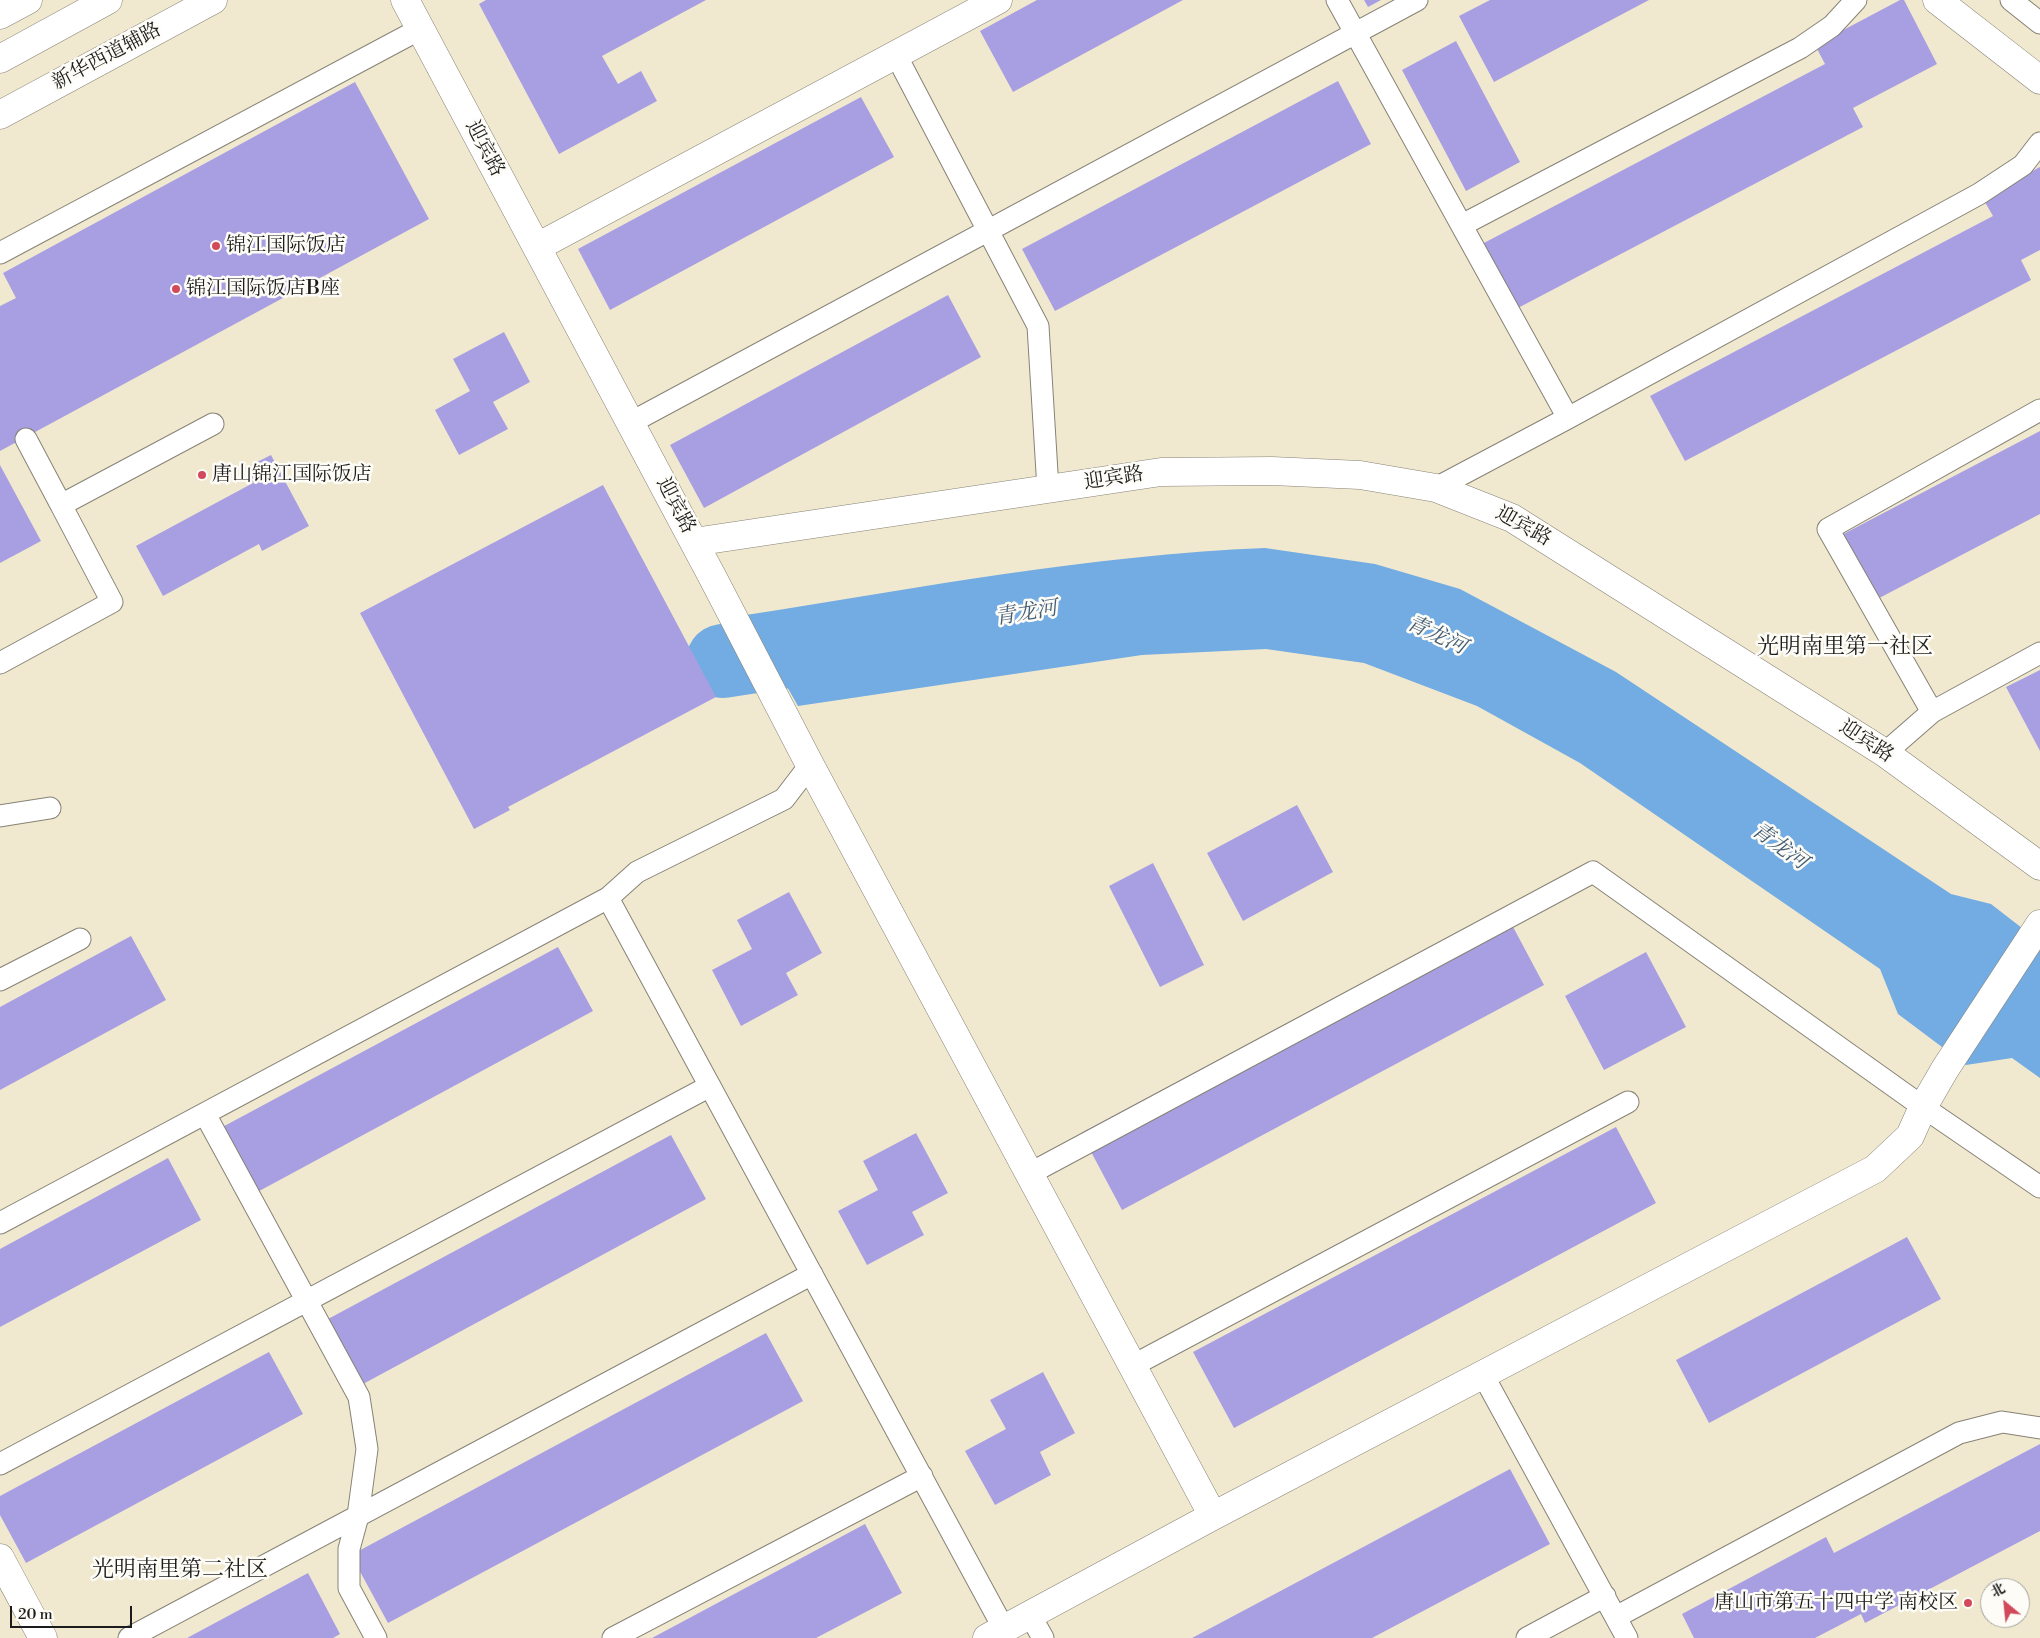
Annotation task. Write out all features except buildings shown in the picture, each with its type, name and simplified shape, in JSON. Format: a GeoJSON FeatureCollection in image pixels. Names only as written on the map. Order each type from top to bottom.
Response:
{"type":"FeatureCollection","features":[{"type":"Feature","properties":{"kind":"street"},"geometry":{"type":"LineString","coordinates":[[0,15],[28,0]]}},
{"type":"Feature","properties":{"kind":"street"},"geometry":{"type":"LineString","coordinates":[[0,59],[108,0]]}},
{"type":"Feature","properties":{"kind":"street","name":"新华西道辅路"},"geometry":{"type":"LineString","coordinates":[[0,114],[214,0]]}},
{"type":"Feature","properties":{"kind":"street","name":"迎宾路"},"geometry":{"type":"LineString","coordinates":[[404,0],[694,542],[1161,472],[1263,471],[1360,474],[1436,488],[1512,518],[1885,752],[2040,866]]}},
{"type":"Feature","properties":{"kind":"street"},"geometry":{"type":"LineString","coordinates":[[537,247],[998,0]]}},
{"type":"Feature","properties":{"kind":"street"},"geometry":{"type":"LineString","coordinates":[[1937,0],[2040,80]]}},
{"type":"Feature","properties":{"kind":"street"},"geometry":{"type":"LineString","coordinates":[[694,542],[804,754],[1212,1516]]}},
{"type":"Feature","properties":{"kind":"street"},"geometry":{"type":"LineString","coordinates":[[996,1633],[1037,1626],[1212,1516],[1875,1169],[1910,1136],[1923,1106],[1945,1069],[2040,924]]}},
{"type":"Feature","properties":{"kind":"street"},"geometry":{"type":"LineString","coordinates":[[0,1558],[43,1638]]}},
{"type":"Feature","properties":{"kind":"lane"},"geometry":{"type":"LineString","coordinates":[[1337,0],[1568,418]]}},
{"type":"Feature","properties":{"kind":"lane"},"geometry":{"type":"LineString","coordinates":[[630,423],[1417,0]]}},
{"type":"Feature","properties":{"kind":"lane"},"geometry":{"type":"LineString","coordinates":[[1462,225],[1800,48],[1832,26],[1856,0]]}},
{"type":"Feature","properties":{"kind":"lane"},"geometry":{"type":"LineString","coordinates":[[2011,0],[2040,23]]}},
{"type":"Feature","properties":{"kind":"lane"},"geometry":{"type":"LineString","coordinates":[[0,252],[420,29]]}},
{"type":"Feature","properties":{"kind":"lane"},"geometry":{"type":"LineString","coordinates":[[896,55],[1038,326],[1048,489]]}},
{"type":"Feature","properties":{"kind":"lane"},"geometry":{"type":"LineString","coordinates":[[1436,488],[1979,194],[2023,165],[2040,143]]}},
{"type":"Feature","properties":{"kind":"lane"},"geometry":{"type":"LineString","coordinates":[[1932,712],[1828,529],[2040,410]]}},
{"type":"Feature","properties":{"kind":"lane"},"geometry":{"type":"LineString","coordinates":[[61,505],[213,424]]}},
{"type":"Feature","properties":{"kind":"lane"},"geometry":{"type":"LineString","coordinates":[[0,669],[0,663],[112,602],[26,438]]}},
{"type":"Feature","properties":{"kind":"lane"},"geometry":{"type":"LineString","coordinates":[[1885,752],[1932,712],[2040,654]]}},
{"type":"Feature","properties":{"kind":"lane"},"geometry":{"type":"LineString","coordinates":[[0,1223],[608,898],[638,872],[784,799],[804,754]]}},
{"type":"Feature","properties":{"kind":"lane"},"geometry":{"type":"LineString","coordinates":[[0,816],[50,808]]}},
{"type":"Feature","properties":{"kind":"lane"},"geometry":{"type":"LineString","coordinates":[[1029,1174],[1592,872],[2040,1187]]}},
{"type":"Feature","properties":{"kind":"lane"},"geometry":{"type":"LineString","coordinates":[[608,898],[922,1476],[996,1633]]}},
{"type":"Feature","properties":{"kind":"lane"},"geometry":{"type":"LineString","coordinates":[[0,980],[80,939]]}},
{"type":"Feature","properties":{"kind":"lane"},"geometry":{"type":"LineString","coordinates":[[0,1464],[710,1086]]}},
{"type":"Feature","properties":{"kind":"lane"},"geometry":{"type":"LineString","coordinates":[[1132,1366],[1628,1102]]}},
{"type":"Feature","properties":{"kind":"lane"},"geometry":{"type":"LineString","coordinates":[[205,1114],[359,1397],[367,1450],[358,1516],[349,1549],[349,1588],[376,1638]]}},
{"type":"Feature","properties":{"kind":"lane"},"geometry":{"type":"LineString","coordinates":[[129,1638],[812,1274]]}},
{"type":"Feature","properties":{"kind":"lane"},"geometry":{"type":"LineString","coordinates":[[1483,1375],[1627,1638]]}},
{"type":"Feature","properties":{"kind":"lane"},"geometry":{"type":"LineString","coordinates":[[1616,1617],[1959,1433],[2002,1422],[2040,1428]]}},
{"type":"Feature","properties":{"kind":"lane"},"geometry":{"type":"LineString","coordinates":[[613,1638],[922,1476]]}},
{"type":"Feature","properties":{"kind":"lane"},"geometry":{"type":"LineString","coordinates":[[1527,1638],[1605,1596]]}},
{"type":"Feature","properties":{"kind":"water"},"geometry":{"type":"Polygon","coordinates":[[[1265,548],[1375,564],[1460,589],[1616,672],[1951,894],[1991,904],[2040,942],[2040,1078],[2012,1058],[1966,1065],[1898,1014],[1880,969],[1580,763],[1477,706],[1364,663],[1266,649],[1142,655],[798,706],[746,615],[1069,565],[1200,552],[1265,548]]]}},
{"type":"Feature","properties":{"kind":"waterway","name":"青龙河"},"geometry":{"type":"LineString","coordinates":[[723,661],[840,643]]}},
{"type":"Feature","properties":{"kind":"place","name":"锦江国际饭店"},"geometry":{"type":"Point","coordinates":[216,246]}},
{"type":"Feature","properties":{"kind":"place","name":"锦江国际饭店B座"},"geometry":{"type":"Point","coordinates":[176,289]}},
{"type":"Feature","properties":{"kind":"place","name":"唐山锦江国际饭店"},"geometry":{"type":"Point","coordinates":[202,475]}},
{"type":"Feature","properties":{"kind":"place","name":"唐山市第五十四中学 南校区"},"geometry":{"type":"Point","coordinates":[1968,1603]}},
{"type":"Feature","properties":{"kind":"district","name":"光明南里第一社区"},"geometry":{"type":"Point","coordinates":[1845,648]}},
{"type":"Feature","properties":{"kind":"district","name":"光明南里第二社区"},"geometry":{"type":"Point","coordinates":[180,1571]}}]}
